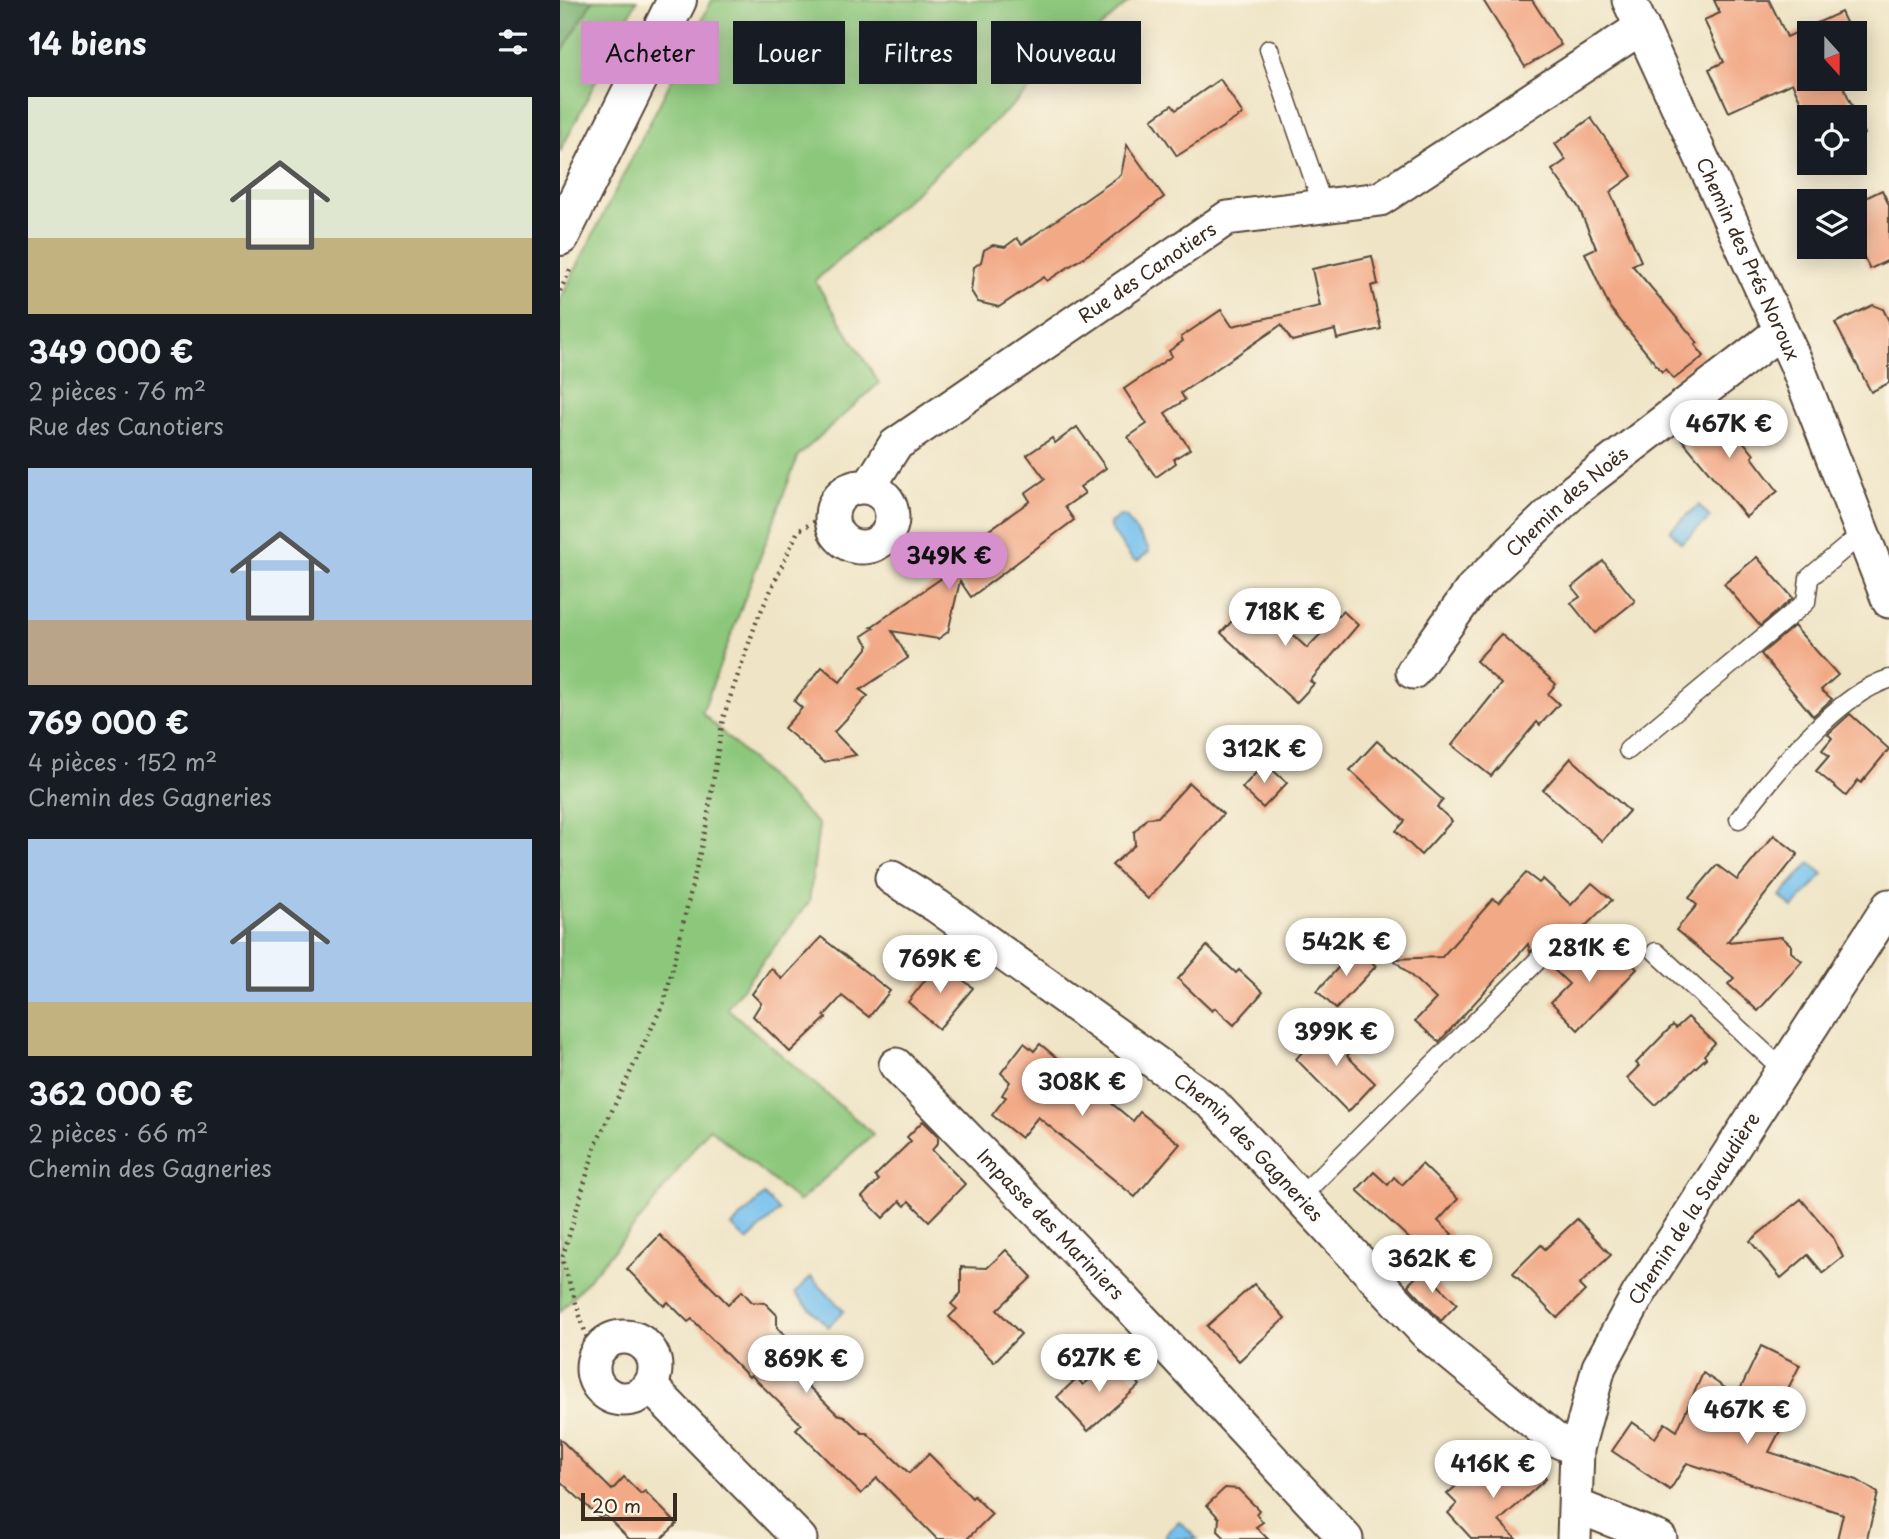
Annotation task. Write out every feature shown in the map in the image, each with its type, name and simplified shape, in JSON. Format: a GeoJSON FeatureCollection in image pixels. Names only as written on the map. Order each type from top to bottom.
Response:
{"type":"FeatureCollection","features":[{"type":"Feature","properties":{"kind":"main road"},"geometry":{"type":"LineString","coordinates":[[560,196],[657,0]]}},
{"type":"Feature","properties":{"kind":"main road"},"geometry":{"type":"LineString","coordinates":[[560,236],[677,0]]}},
{"type":"Feature","properties":{"kind":"street","name":"Rue des Canotiers"},"geometry":{"type":"LineString","coordinates":[[869,487],[895,445],[1227,218],[1380,199],[1636,14]]}},
{"type":"Feature","properties":{"kind":"street","name":"Chemin des Prés Noroux"},"geometry":{"type":"LineString","coordinates":[[1636,14],[1781,331],[1864,532],[1889,601]]}},
{"type":"Feature","properties":{"kind":"street","name":"Chemin des Noës"},"geometry":{"type":"LineString","coordinates":[[1413,672],[1473,588],[1575,490],[1781,331]]}},
{"type":"Feature","properties":{"kind":"street"},"geometry":{"type":"LineString","coordinates":[[869,487],[889,502],[891,527],[879,543],[863,548],[841,541],[832,525],[834,511],[834,503],[850,488],[869,487]]}},
{"type":"Feature","properties":{"kind":"street","name":"Chemin des Gagneries"},"geometry":{"type":"LineString","coordinates":[[892,878],[937,906],[1213,1104],[1428,1335],[1554,1439],[1577,1449]]}},
{"type":"Feature","properties":{"kind":"street","name":"Chemin de la Savaudière"},"geometry":{"type":"LineString","coordinates":[[1574,1539],[1577,1449],[1600,1367],[1638,1295],[1889,906]]}},
{"type":"Feature","properties":{"kind":"street","name":"Impasse des Mariniers"},"geometry":{"type":"LineString","coordinates":[[896,1065],[1123,1299],[1346,1539]]}},
{"type":"Feature","properties":{"kind":"street"},"geometry":{"type":"LineString","coordinates":[[627,1335],[643,1341],[657,1365],[651,1387],[629,1400],[609,1397],[592,1378],[593,1357],[612,1337],[627,1335]]}},
{"type":"Feature","properties":{"kind":"street"},"geometry":{"type":"LineString","coordinates":[[651,1387],[800,1539]]}},
{"type":"Feature","properties":{"kind":"street"},"geometry":{"type":"LineString","coordinates":[[1577,1506],[1660,1539]]}},
{"type":"Feature","properties":{"kind":"lane"},"geometry":{"type":"LineString","coordinates":[[560,210],[667,0]]}},
{"type":"Feature","properties":{"kind":"lane"},"geometry":{"type":"LineString","coordinates":[[1269,50],[1323,206]]}},
{"type":"Feature","properties":{"kind":"lane"},"geometry":{"type":"LineString","coordinates":[[1628,750],[1806,602],[1809,578],[1864,532]]}},
{"type":"Feature","properties":{"kind":"lane"},"geometry":{"type":"LineString","coordinates":[[1739,819],[1780,767],[1849,700],[1889,679]]}},
{"type":"Feature","properties":{"kind":"lane"},"geometry":{"type":"LineString","coordinates":[[1300,1197],[1555,943]]}},
{"type":"Feature","properties":{"kind":"lane"},"geometry":{"type":"LineString","coordinates":[[1656,951],[1783,1070]]}},
{"type":"Feature","properties":{"kind":"path"},"geometry":{"type":"LineString","coordinates":[[593,1357],[562,1259],[596,1143],[665,1000],[706,827],[723,718],[757,620],[798,531],[834,511]]}},
{"type":"Feature","properties":{"kind":"green space"},"geometry":{"type":"Polygon","coordinates":[[[560,0],[593,0],[560,55],[560,0]]]}},
{"type":"Feature","properties":{"kind":"green space"},"geometry":{"type":"Polygon","coordinates":[[[593,0],[637,0],[626,21],[581,21],[581,84],[594,84],[560,152],[560,55],[593,0]]]}},
{"type":"Feature","properties":{"kind":"green space"},"geometry":{"type":"Polygon","coordinates":[[[712,0],[1131,0],[1107,21],[991,21],[991,84],[1037,84],[815,281],[879,383],[798,456],[702,713],[819,825],[809,902],[727,1008],[873,1134],[799,1202],[709,1128],[646,1213],[560,1312],[560,300],[669,84],[719,84],[719,21],[701,21],[712,0]]]}},
{"type":"Feature","properties":{"kind":"water"},"geometry":{"type":"Polygon","coordinates":[[[1699,505],[1710,518],[1681,543],[1670,530],[1699,505]]]}},
{"type":"Feature","properties":{"kind":"water"},"geometry":{"type":"Polygon","coordinates":[[[1120,516],[1126,517],[1148,548],[1149,552],[1137,561],[1132,559],[1110,528],[1110,523],[1120,516]]]}},
{"type":"Feature","properties":{"kind":"water"},"geometry":{"type":"Polygon","coordinates":[[[1810,863],[1823,874],[1793,908],[1780,896],[1810,863]]]}},
{"type":"Feature","properties":{"kind":"water"},"geometry":{"type":"Polygon","coordinates":[[[764,1195],[779,1211],[747,1241],[732,1226],[764,1195]]]}},
{"type":"Feature","properties":{"kind":"water"},"geometry":{"type":"Polygon","coordinates":[[[811,1277],[844,1311],[828,1327],[795,1293],[811,1277]]]}},
{"type":"Feature","properties":{"kind":"water"},"geometry":{"type":"Polygon","coordinates":[[[1179,1521],[1197,1539],[1168,1539],[1165,1535],[1179,1521]]]}},
{"type":"Feature","properties":{"kind":"building"},"geometry":{"type":"Polygon","coordinates":[[[1483,0],[1532,0],[1561,45],[1525,67],[1483,0]]]}},
{"type":"Feature","properties":{"kind":"building"},"geometry":{"type":"Polygon","coordinates":[[[1714,0],[1769,0],[1787,37],[1797,32],[1797,91],[1845,91],[1852,105],[1802,105],[1792,83],[1729,112],[1709,69],[1724,62],[1704,20],[1720,13],[1714,0]]]}},
{"type":"Feature","properties":{"kind":"building"},"geometry":{"type":"Polygon","coordinates":[[[1841,12],[1845,21],[1822,21],[1841,12]]]}},
{"type":"Feature","properties":{"kind":"building"},"geometry":{"type":"Polygon","coordinates":[[[1220,79],[1243,114],[1177,156],[1152,119],[1172,105],[1176,110],[1220,79]]]}},
{"type":"Feature","properties":{"kind":"building"},"geometry":{"type":"Polygon","coordinates":[[[1591,118],[1632,176],[1610,192],[1641,261],[1632,265],[1698,343],[1695,345],[1704,356],[1674,379],[1665,369],[1662,372],[1610,308],[1585,253],[1596,248],[1579,208],[1552,170],[1566,160],[1555,144],[1591,118]]]}},
{"type":"Feature","properties":{"kind":"building"},"geometry":{"type":"Polygon","coordinates":[[[1127,145],[1164,197],[1104,244],[1047,281],[1044,277],[999,307],[978,302],[971,291],[974,267],[981,262],[984,250],[993,245],[1005,247],[1017,238],[1022,244],[1121,175],[1127,145]]]}},
{"type":"Feature","properties":{"kind":"building"},"geometry":{"type":"Polygon","coordinates":[[[1882,190],[1889,205],[1889,260],[1870,269],[1865,259],[1867,259],[1867,197],[1882,190]]]}},
{"type":"Feature","properties":{"kind":"building"},"geometry":{"type":"Polygon","coordinates":[[[1372,256],[1378,284],[1371,286],[1381,329],[1337,339],[1335,330],[1292,341],[1281,325],[1181,393],[1185,400],[1165,413],[1190,449],[1174,459],[1176,463],[1156,477],[1128,437],[1147,424],[1124,389],[1172,356],[1169,351],[1183,341],[1181,337],[1221,310],[1232,326],[1320,306],[1312,269],[1372,256]]]}},
{"type":"Feature","properties":{"kind":"building"},"geometry":{"type":"Polygon","coordinates":[[[1873,305],[1883,309],[1889,321],[1889,383],[1871,392],[1835,323],[1873,305]]]}},
{"type":"Feature","properties":{"kind":"building"},"geometry":{"type":"Polygon","coordinates":[[[1717,404],[1739,431],[1739,436],[1754,455],[1752,457],[1778,491],[1746,517],[1678,435],[1717,404]]]}},
{"type":"Feature","properties":{"kind":"building"},"geometry":{"type":"Polygon","coordinates":[[[1077,427],[1106,468],[1080,487],[1085,493],[1065,507],[1074,520],[971,597],[960,581],[948,632],[938,639],[892,631],[908,658],[860,690],[868,696],[834,732],[856,755],[824,762],[784,728],[802,708],[794,701],[822,667],[840,682],[869,646],[862,636],[874,628],[871,627],[952,571],[948,564],[964,554],[961,550],[1030,501],[1025,493],[1045,479],[1027,455],[1052,438],[1055,443],[1077,427]]]}},
{"type":"Feature","properties":{"kind":"building"},"geometry":{"type":"Polygon","coordinates":[[[1757,557],[1793,598],[1760,626],[1724,584],[1757,557]]]}},
{"type":"Feature","properties":{"kind":"building"},"geometry":{"type":"Polygon","coordinates":[[[1603,561],[1635,601],[1595,633],[1571,603],[1580,597],[1572,587],[1603,561]]]}},
{"type":"Feature","properties":{"kind":"building"},"geometry":{"type":"Polygon","coordinates":[[[1253,598],[1307,648],[1343,611],[1358,625],[1310,681],[1314,684],[1296,703],[1221,633],[1253,598]]]}},
{"type":"Feature","properties":{"kind":"building"},"geometry":{"type":"Polygon","coordinates":[[[1794,626],[1838,675],[1821,690],[1832,699],[1813,716],[1761,654],[1794,626]]]}},
{"type":"Feature","properties":{"kind":"building"},"geometry":{"type":"Polygon","coordinates":[[[1501,634],[1556,684],[1548,694],[1559,704],[1540,725],[1537,722],[1491,776],[1452,745],[1501,684],[1476,661],[1501,634]]]}},
{"type":"Feature","properties":{"kind":"building"},"geometry":{"type":"Polygon","coordinates":[[[1850,714],[1889,749],[1861,783],[1858,780],[1846,796],[1816,771],[1829,756],[1822,750],[1832,738],[1828,734],[1850,714]]]}},
{"type":"Feature","properties":{"kind":"building"},"geometry":{"type":"Polygon","coordinates":[[[1377,741],[1443,800],[1437,807],[1452,821],[1421,855],[1396,831],[1405,821],[1350,770],[1377,741]]]}},
{"type":"Feature","properties":{"kind":"building"},"geometry":{"type":"Polygon","coordinates":[[[1571,758],[1629,811],[1602,841],[1543,790],[1571,758]]]}},
{"type":"Feature","properties":{"kind":"building"},"geometry":{"type":"Polygon","coordinates":[[[1265,763],[1287,783],[1263,808],[1242,788],[1265,763]]]}},
{"type":"Feature","properties":{"kind":"building"},"geometry":{"type":"Polygon","coordinates":[[[1189,783],[1223,814],[1148,899],[1112,865],[1135,845],[1134,832],[1147,818],[1158,817],[1189,783]]]}},
{"type":"Feature","properties":{"kind":"building"},"geometry":{"type":"Polygon","coordinates":[[[1774,835],[1798,854],[1727,942],[1782,937],[1791,945],[1791,952],[1802,961],[1758,1011],[1728,984],[1734,978],[1676,930],[1697,905],[1689,898],[1717,865],[1737,880],[1774,835]]]}},
{"type":"Feature","properties":{"kind":"building"},"geometry":{"type":"Polygon","coordinates":[[[1526,873],[1539,883],[1543,879],[1571,905],[1592,883],[1612,900],[1566,945],[1563,936],[1557,932],[1548,935],[1530,952],[1528,944],[1439,1042],[1415,1021],[1436,999],[1393,959],[1442,957],[1493,899],[1499,903],[1526,873]]]}},
{"type":"Feature","properties":{"kind":"building"},"geometry":{"type":"Polygon","coordinates":[[[821,937],[890,991],[869,1017],[842,996],[824,1016],[826,1018],[790,1052],[753,1016],[761,1003],[752,994],[771,968],[782,979],[821,937]]]}},
{"type":"Feature","properties":{"kind":"building"},"geometry":{"type":"Polygon","coordinates":[[[1207,946],[1236,973],[1239,970],[1263,992],[1234,1025],[1215,1008],[1212,1011],[1178,979],[1207,946]]]}},
{"type":"Feature","properties":{"kind":"building"},"geometry":{"type":"Polygon","coordinates":[[[1356,948],[1376,966],[1336,1009],[1317,991],[1356,948]]]}},
{"type":"Feature","properties":{"kind":"building"},"geometry":{"type":"Polygon","coordinates":[[[1622,953],[1637,969],[1578,1030],[1551,1002],[1569,984],[1549,965],[1556,958],[1622,953]]]}},
{"type":"Feature","properties":{"kind":"building"},"geometry":{"type":"Polygon","coordinates":[[[940,961],[973,988],[939,1029],[908,1002],[940,961]]]}},
{"type":"Feature","properties":{"kind":"building"},"geometry":{"type":"Polygon","coordinates":[[[1688,1017],[1715,1043],[1704,1055],[1706,1058],[1655,1105],[1627,1078],[1639,1066],[1636,1063],[1673,1025],[1676,1028],[1688,1017]]]}},
{"type":"Feature","properties":{"kind":"building"},"geometry":{"type":"Polygon","coordinates":[[[1327,1024],[1354,1048],[1347,1056],[1375,1083],[1348,1112],[1296,1059],[1327,1024]]]}},
{"type":"Feature","properties":{"kind":"building"},"geometry":{"type":"Polygon","coordinates":[[[1024,1043],[1034,1051],[1040,1044],[1133,1121],[1140,1112],[1180,1144],[1135,1197],[1038,1117],[1021,1138],[992,1115],[1006,1097],[1002,1095],[1010,1082],[1001,1073],[1024,1043]]]}},
{"type":"Feature","properties":{"kind":"building"},"geometry":{"type":"Polygon","coordinates":[[[923,1121],[938,1136],[938,1143],[932,1150],[965,1184],[929,1221],[909,1201],[905,1206],[900,1201],[883,1218],[862,1197],[879,1180],[875,1176],[911,1141],[907,1137],[923,1121]]]}},
{"type":"Feature","properties":{"kind":"building"},"geometry":{"type":"Polygon","coordinates":[[[1422,1164],[1458,1199],[1438,1221],[1452,1234],[1430,1258],[1357,1190],[1374,1172],[1388,1185],[1394,1177],[1402,1185],[1422,1164]]]}},
{"type":"Feature","properties":{"kind":"building"},"geometry":{"type":"Polygon","coordinates":[[[1801,1199],[1833,1237],[1843,1257],[1823,1273],[1808,1255],[1781,1278],[1750,1241],[1801,1199]]]}},
{"type":"Feature","properties":{"kind":"building"},"geometry":{"type":"Polygon","coordinates":[[[1577,1219],[1611,1255],[1579,1285],[1585,1291],[1557,1318],[1513,1273],[1541,1245],[1545,1249],[1577,1219]]]}},
{"type":"Feature","properties":{"kind":"building"},"geometry":{"type":"Polygon","coordinates":[[[660,1235],[728,1304],[742,1291],[752,1302],[765,1303],[777,1315],[777,1327],[788,1339],[781,1345],[809,1373],[802,1380],[837,1414],[844,1416],[862,1433],[867,1433],[909,1473],[929,1454],[972,1498],[974,1496],[992,1514],[967,1539],[937,1539],[877,1478],[861,1494],[796,1429],[801,1424],[751,1375],[749,1377],[692,1319],[688,1322],[668,1302],[664,1306],[627,1269],[660,1235]]]}},
{"type":"Feature","properties":{"kind":"building"},"geometry":{"type":"Polygon","coordinates":[[[1006,1250],[1032,1277],[997,1310],[1021,1334],[994,1362],[949,1317],[957,1309],[951,1304],[961,1293],[961,1267],[987,1268],[1006,1250]]]}},
{"type":"Feature","properties":{"kind":"building"},"geometry":{"type":"Polygon","coordinates":[[[1423,1270],[1457,1304],[1441,1321],[1408,1285],[1423,1270]]]}},
{"type":"Feature","properties":{"kind":"building"},"geometry":{"type":"Polygon","coordinates":[[[1254,1284],[1285,1318],[1239,1361],[1207,1326],[1254,1284]]]}},
{"type":"Feature","properties":{"kind":"building"},"geometry":{"type":"Polygon","coordinates":[[[1761,1346],[1800,1365],[1771,1422],[1782,1427],[1769,1452],[1857,1480],[1878,1493],[1867,1539],[1837,1539],[1843,1514],[1687,1463],[1670,1490],[1612,1451],[1632,1422],[1655,1438],[1665,1423],[1677,1431],[1703,1373],[1737,1396],[1761,1346]]]}},
{"type":"Feature","properties":{"kind":"building"},"geometry":{"type":"Polygon","coordinates":[[[1115,1358],[1140,1385],[1088,1431],[1057,1397],[1077,1378],[1083,1385],[1115,1358]]]}},
{"type":"Feature","properties":{"kind":"building"},"geometry":{"type":"Polygon","coordinates":[[[560,1439],[612,1490],[624,1477],[641,1494],[645,1491],[677,1524],[661,1539],[629,1539],[606,1516],[599,1517],[560,1481],[560,1439]]]}},
{"type":"Feature","properties":{"kind":"building"},"geometry":{"type":"Polygon","coordinates":[[[1525,1455],[1546,1479],[1499,1521],[1516,1539],[1472,1539],[1448,1513],[1457,1504],[1447,1494],[1473,1471],[1487,1487],[1525,1455]]]}},
{"type":"Feature","properties":{"kind":"building"},"geometry":{"type":"Polygon","coordinates":[[[1225,1488],[1238,1489],[1259,1510],[1256,1514],[1263,1522],[1256,1527],[1268,1539],[1226,1539],[1218,1531],[1219,1518],[1207,1505],[1225,1488]]]}}]}
